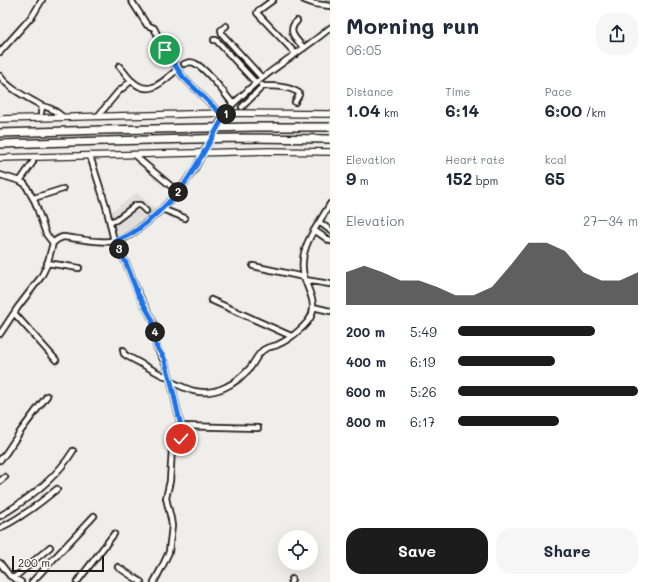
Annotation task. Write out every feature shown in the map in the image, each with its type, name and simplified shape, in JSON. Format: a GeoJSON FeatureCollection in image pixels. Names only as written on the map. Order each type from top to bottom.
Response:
{"type":"FeatureCollection","features":[{"type":"Feature","properties":{"kind":"highway"},"geometry":{"type":"LineString","coordinates":[[0,133],[255,127],[330,127]]}},
{"type":"Feature","properties":{"kind":"highway"},"geometry":{"type":"LineString","coordinates":[[0,144],[246,138],[330,139]]}},
{"type":"Feature","properties":{"kind":"main road"},"geometry":{"type":"LineString","coordinates":[[0,119],[220,113],[330,114]]}},
{"type":"Feature","properties":{"kind":"main road"},"geometry":{"type":"LineString","coordinates":[[0,158],[134,154],[330,152]]}},
{"type":"Feature","properties":{"kind":"street"},"geometry":{"type":"LineString","coordinates":[[0,52],[33,15],[42,0]]}},
{"type":"Feature","properties":{"kind":"street"},"geometry":{"type":"LineString","coordinates":[[131,0],[147,25],[154,28],[165,50],[183,77],[220,113]]}},
{"type":"Feature","properties":{"kind":"street"},"geometry":{"type":"LineString","coordinates":[[273,0],[257,13],[296,54]]}},
{"type":"Feature","properties":{"kind":"street"},"geometry":{"type":"LineString","coordinates":[[304,0],[315,4],[330,6]]}},
{"type":"Feature","properties":{"kind":"street"},"geometry":{"type":"LineString","coordinates":[[297,21],[293,24],[292,31],[295,38],[304,48]]}},
{"type":"Feature","properties":{"kind":"street"},"geometry":{"type":"LineString","coordinates":[[226,26],[221,30],[222,34],[263,86]]}},
{"type":"Feature","properties":{"kind":"street"},"geometry":{"type":"LineString","coordinates":[[0,334],[41,277],[53,243],[63,237],[114,241],[123,239],[133,234],[162,209],[178,192],[194,169],[226,113],[233,104],[259,80],[330,28]]}},
{"type":"Feature","properties":{"kind":"street"},"geometry":{"type":"LineString","coordinates":[[214,40],[216,40],[259,80]]}},
{"type":"Feature","properties":{"kind":"street"},"geometry":{"type":"LineString","coordinates":[[184,64],[190,62],[203,68],[233,104]]}},
{"type":"Feature","properties":{"kind":"street"},"geometry":{"type":"LineString","coordinates":[[120,66],[131,81],[144,88],[155,87],[178,69]]}},
{"type":"Feature","properties":{"kind":"street"},"geometry":{"type":"LineString","coordinates":[[0,76],[11,88],[42,106],[46,106],[54,110],[63,117]]}},
{"type":"Feature","properties":{"kind":"street"},"geometry":{"type":"LineString","coordinates":[[98,116],[118,92],[131,81]]}},
{"type":"Feature","properties":{"kind":"street"},"geometry":{"type":"LineString","coordinates":[[242,107],[263,86],[294,89],[299,95],[295,102]]}},
{"type":"Feature","properties":{"kind":"street"},"geometry":{"type":"LineString","coordinates":[[42,106],[42,113]]}},
{"type":"Feature","properties":{"kind":"street"},"geometry":{"type":"LineString","coordinates":[[134,154],[178,192]]}},
{"type":"Feature","properties":{"kind":"street"},"geometry":{"type":"LineString","coordinates":[[90,156],[110,222],[114,241],[126,263],[138,294],[152,319],[156,346],[164,358],[181,426],[181,439],[174,446],[172,452],[170,481],[166,498],[172,526],[169,552],[154,582]]}},
{"type":"Feature","properties":{"kind":"street"},"geometry":{"type":"LineString","coordinates":[[20,181],[33,162]]}},
{"type":"Feature","properties":{"kind":"street"},"geometry":{"type":"LineString","coordinates":[[0,175],[26,184],[34,198],[46,234],[53,243]]}},
{"type":"Feature","properties":{"kind":"street"},"geometry":{"type":"LineString","coordinates":[[34,198],[63,189]]}},
{"type":"Feature","properties":{"kind":"street"},"geometry":{"type":"LineString","coordinates":[[171,382],[200,392],[222,389],[234,383],[246,372],[264,349],[279,345],[308,321],[312,314],[313,307],[312,297],[305,278],[303,262],[304,249],[330,204]]}},
{"type":"Feature","properties":{"kind":"street"},"geometry":{"type":"LineString","coordinates":[[110,222],[116,220],[136,205],[140,205],[146,211]]}},
{"type":"Feature","properties":{"kind":"street"},"geometry":{"type":"LineString","coordinates":[[162,209],[185,218]]}},
{"type":"Feature","properties":{"kind":"street"},"geometry":{"type":"LineString","coordinates":[[325,212],[330,216]]}},
{"type":"Feature","properties":{"kind":"street"},"geometry":{"type":"LineString","coordinates":[[319,222],[330,230]]}},
{"type":"Feature","properties":{"kind":"street"},"geometry":{"type":"LineString","coordinates":[[314,230],[330,241]]}},
{"type":"Feature","properties":{"kind":"street"},"geometry":{"type":"LineString","coordinates":[[47,263],[79,268]]}},
{"type":"Feature","properties":{"kind":"street"},"geometry":{"type":"LineString","coordinates":[[253,266],[330,284]]}},
{"type":"Feature","properties":{"kind":"street"},"geometry":{"type":"LineString","coordinates":[[211,300],[291,336]]}},
{"type":"Feature","properties":{"kind":"street"},"geometry":{"type":"LineString","coordinates":[[313,307],[330,311]]}},
{"type":"Feature","properties":{"kind":"street"},"geometry":{"type":"LineString","coordinates":[[14,313],[56,360]]}},
{"type":"Feature","properties":{"kind":"street"},"geometry":{"type":"LineString","coordinates":[[124,350],[124,354],[127,356],[148,368],[165,376],[169,376]]}},
{"type":"Feature","properties":{"kind":"street"},"geometry":{"type":"LineString","coordinates":[[0,460],[48,396]]}},
{"type":"Feature","properties":{"kind":"street"},"geometry":{"type":"LineString","coordinates":[[181,426],[258,428]]}},
{"type":"Feature","properties":{"kind":"street"},"geometry":{"type":"LineString","coordinates":[[0,516],[40,488],[56,472],[73,451]]}},
{"type":"Feature","properties":{"kind":"street"},"geometry":{"type":"LineString","coordinates":[[0,481],[5,477]]}},
{"type":"Feature","properties":{"kind":"street"},"geometry":{"type":"LineString","coordinates":[[0,528],[20,518],[57,490]]}},
{"type":"Feature","properties":{"kind":"street"},"geometry":{"type":"LineString","coordinates":[[32,582],[94,516]]}},
{"type":"Feature","properties":{"kind":"street"},"geometry":{"type":"LineString","coordinates":[[77,582],[114,534]]}},
{"type":"Feature","properties":{"kind":"street"},"geometry":{"type":"LineString","coordinates":[[14,578],[50,547]]}},
{"type":"Feature","properties":{"kind":"street"},"geometry":{"type":"LineString","coordinates":[[0,563],[7,572],[21,582]]}},
{"type":"Feature","properties":{"kind":"street"},"geometry":{"type":"LineString","coordinates":[[118,567],[141,582]]}},
{"type":"Feature","properties":{"kind":"shaded area"},"geometry":{"type":"Polygon","coordinates":[[[137,193],[156,209],[130,232],[115,237],[110,212],[137,193]]]}},
{"type":"Feature","properties":{"kind":"waterway"},"geometry":{"type":"LineString","coordinates":[[326,0],[330,1]]}},
{"type":"Feature","properties":{"kind":"route"},"geometry":{"type":"LineString","coordinates":[[165,50],[183,77],[220,113],[226,113],[182,187],[168,203],[133,234],[123,239],[114,241],[126,263],[138,294],[154,324],[156,346],[164,358],[171,382],[182,431],[181,439]]}}]}
